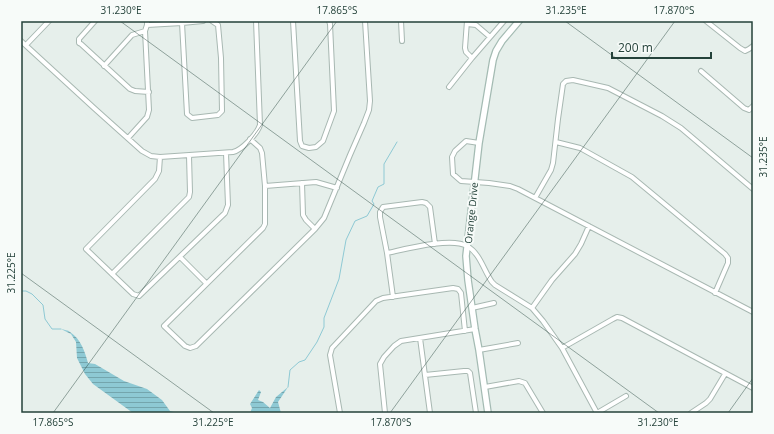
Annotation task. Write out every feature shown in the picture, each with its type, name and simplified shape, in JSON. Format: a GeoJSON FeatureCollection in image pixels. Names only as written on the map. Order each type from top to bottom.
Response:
{"type":"FeatureCollection","features":[{"type":"Feature","properties":{"kind":"street"},"geometry":{"type":"LineString","coordinates":[[26,45],[48,21]]}},
{"type":"Feature","properties":{"kind":"street"},"geometry":{"type":"LineString","coordinates":[[95,21],[81,37],[79,43],[130,89],[149,92]]}},
{"type":"Feature","properties":{"kind":"street"},"geometry":{"type":"LineString","coordinates":[[128,138],[148,115],[149,110],[147,23],[182,23],[203,21]]}},
{"type":"Feature","properties":{"kind":"street"},"geometry":{"type":"LineString","coordinates":[[182,23],[187,114],[192,118],[218,115],[222,111],[221,58],[218,25],[212,21]]}},
{"type":"Feature","properties":{"kind":"street"},"geometry":{"type":"LineString","coordinates":[[21,42],[128,138],[151,156],[189,156],[226,153],[238,151],[257,131],[260,123],[256,21]]}},
{"type":"Feature","properties":{"kind":"street"},"geometry":{"type":"LineString","coordinates":[[293,21],[300,141],[302,146],[309,148],[316,147],[323,141],[334,111],[329,21]]}},
{"type":"Feature","properties":{"kind":"street"},"geometry":{"type":"LineString","coordinates":[[250,139],[259,146],[262,153],[266,218],[264,226],[164,326],[185,346],[190,348],[196,346],[315,229],[324,218],[369,110],[370,101],[365,21]]}},
{"type":"Feature","properties":{"kind":"street"},"geometry":{"type":"LineString","coordinates":[[401,21],[402,41]]}},
{"type":"Feature","properties":{"kind":"street"},"geometry":{"type":"LineString","coordinates":[[449,87],[504,21]]}},
{"type":"Feature","properties":{"kind":"street","name":"Orange Drive"},"geometry":{"type":"LineString","coordinates":[[488,413],[480,350],[475,329],[467,271],[467,246],[479,143],[493,60],[502,41],[519,21]]}},
{"type":"Feature","properties":{"kind":"street"},"geometry":{"type":"LineString","coordinates":[[706,21],[745,51],[749,50],[753,46]]}},
{"type":"Feature","properties":{"kind":"street"},"geometry":{"type":"LineString","coordinates":[[472,58],[466,52],[465,48],[467,22],[476,26],[490,37]]}},
{"type":"Feature","properties":{"kind":"street"},"geometry":{"type":"LineString","coordinates":[[104,66],[131,36],[146,31]]}},
{"type":"Feature","properties":{"kind":"street"},"geometry":{"type":"LineString","coordinates":[[701,71],[744,108],[749,110],[753,106]]}},
{"type":"Feature","properties":{"kind":"street"},"geometry":{"type":"LineString","coordinates":[[535,198],[552,166],[563,84],[566,81],[573,80],[602,86],[616,91],[662,116],[681,128],[753,188]]}},
{"type":"Feature","properties":{"kind":"street"},"geometry":{"type":"LineString","coordinates":[[479,143],[466,141],[455,151],[452,157],[453,174],[461,181],[489,183],[510,186],[518,189],[753,312]]}},
{"type":"Feature","properties":{"kind":"street"},"geometry":{"type":"LineString","coordinates":[[556,142],[580,148],[632,177],[725,254],[728,258],[728,263],[715,293]]}},
{"type":"Feature","properties":{"kind":"street"},"geometry":{"type":"LineString","coordinates":[[160,157],[159,171],[155,179],[86,249],[133,294],[139,296],[225,213],[228,206],[226,153]]}},
{"type":"Feature","properties":{"kind":"street"},"geometry":{"type":"LineString","coordinates":[[112,274],[189,197],[189,156]]}},
{"type":"Feature","properties":{"kind":"street"},"geometry":{"type":"LineString","coordinates":[[302,183],[303,215],[315,229]]}},
{"type":"Feature","properties":{"kind":"street"},"geometry":{"type":"LineString","coordinates":[[265,186],[318,183],[337,188]]}},
{"type":"Feature","properties":{"kind":"street"},"geometry":{"type":"LineString","coordinates":[[393,297],[380,212],[384,207],[422,202],[426,203],[430,207],[435,244]]}},
{"type":"Feature","properties":{"kind":"street"},"geometry":{"type":"LineString","coordinates":[[532,308],[552,280],[568,264],[582,244],[589,226]]}},
{"type":"Feature","properties":{"kind":"street"},"geometry":{"type":"LineString","coordinates":[[387,253],[454,242],[467,246],[477,256],[489,278],[495,285],[532,308],[543,321],[562,348],[597,413],[626,396]]}},
{"type":"Feature","properties":{"kind":"street"},"geometry":{"type":"LineString","coordinates":[[180,257],[206,283]]}},
{"type":"Feature","properties":{"kind":"street"},"geometry":{"type":"LineString","coordinates":[[340,413],[330,355],[332,348],[376,301],[383,298],[458,288],[461,293],[465,330]]}},
{"type":"Feature","properties":{"kind":"street"},"geometry":{"type":"LineString","coordinates":[[472,308],[494,303]]}},
{"type":"Feature","properties":{"kind":"street"},"geometry":{"type":"LineString","coordinates":[[562,348],[613,318],[622,318],[753,388]]}},
{"type":"Feature","properties":{"kind":"street"},"geometry":{"type":"LineString","coordinates":[[385,413],[380,364],[394,346],[400,341],[475,329]]}},
{"type":"Feature","properties":{"kind":"street"},"geometry":{"type":"LineString","coordinates":[[420,338],[430,413]]}},
{"type":"Feature","properties":{"kind":"street"},"geometry":{"type":"LineString","coordinates":[[480,350],[518,343]]}},
{"type":"Feature","properties":{"kind":"street"},"geometry":{"type":"LineString","coordinates":[[425,376],[464,370],[468,371],[470,373],[476,413]]}},
{"type":"Feature","properties":{"kind":"street"},"geometry":{"type":"LineString","coordinates":[[690,413],[710,399],[725,374]]}},
{"type":"Feature","properties":{"kind":"street"},"geometry":{"type":"LineString","coordinates":[[485,387],[519,382],[525,383],[544,413]]}},
{"type":"Feature","properties":{"kind":"water"},"geometry":{"type":"Polygon","coordinates":[[[61,329],[69,331],[77,338],[84,350],[88,363],[95,364],[124,381],[147,389],[162,400],[170,411],[178,413],[133,413],[93,384],[85,374],[77,358],[76,342],[71,334],[61,329]]]}},
{"type":"Feature","properties":{"kind":"water"},"geometry":{"type":"Polygon","coordinates":[[[288,387],[278,402],[281,413],[250,413],[252,408],[250,404],[259,390],[261,392],[258,400],[270,408],[276,397],[288,387]]]}},
{"type":"Feature","properties":{"kind":"waterway"},"geometry":{"type":"LineString","coordinates":[[288,387],[290,370],[299,362],[305,360],[317,342],[324,327],[324,318],[339,279],[346,240],[355,221],[367,216],[374,204],[372,201],[378,187],[384,184],[384,164],[397,142]]}},
{"type":"Feature","properties":{"kind":"waterway"},"geometry":{"type":"LineString","coordinates":[[21,291],[26,291],[32,294],[43,305],[45,319],[52,329],[61,329]]}}]}
